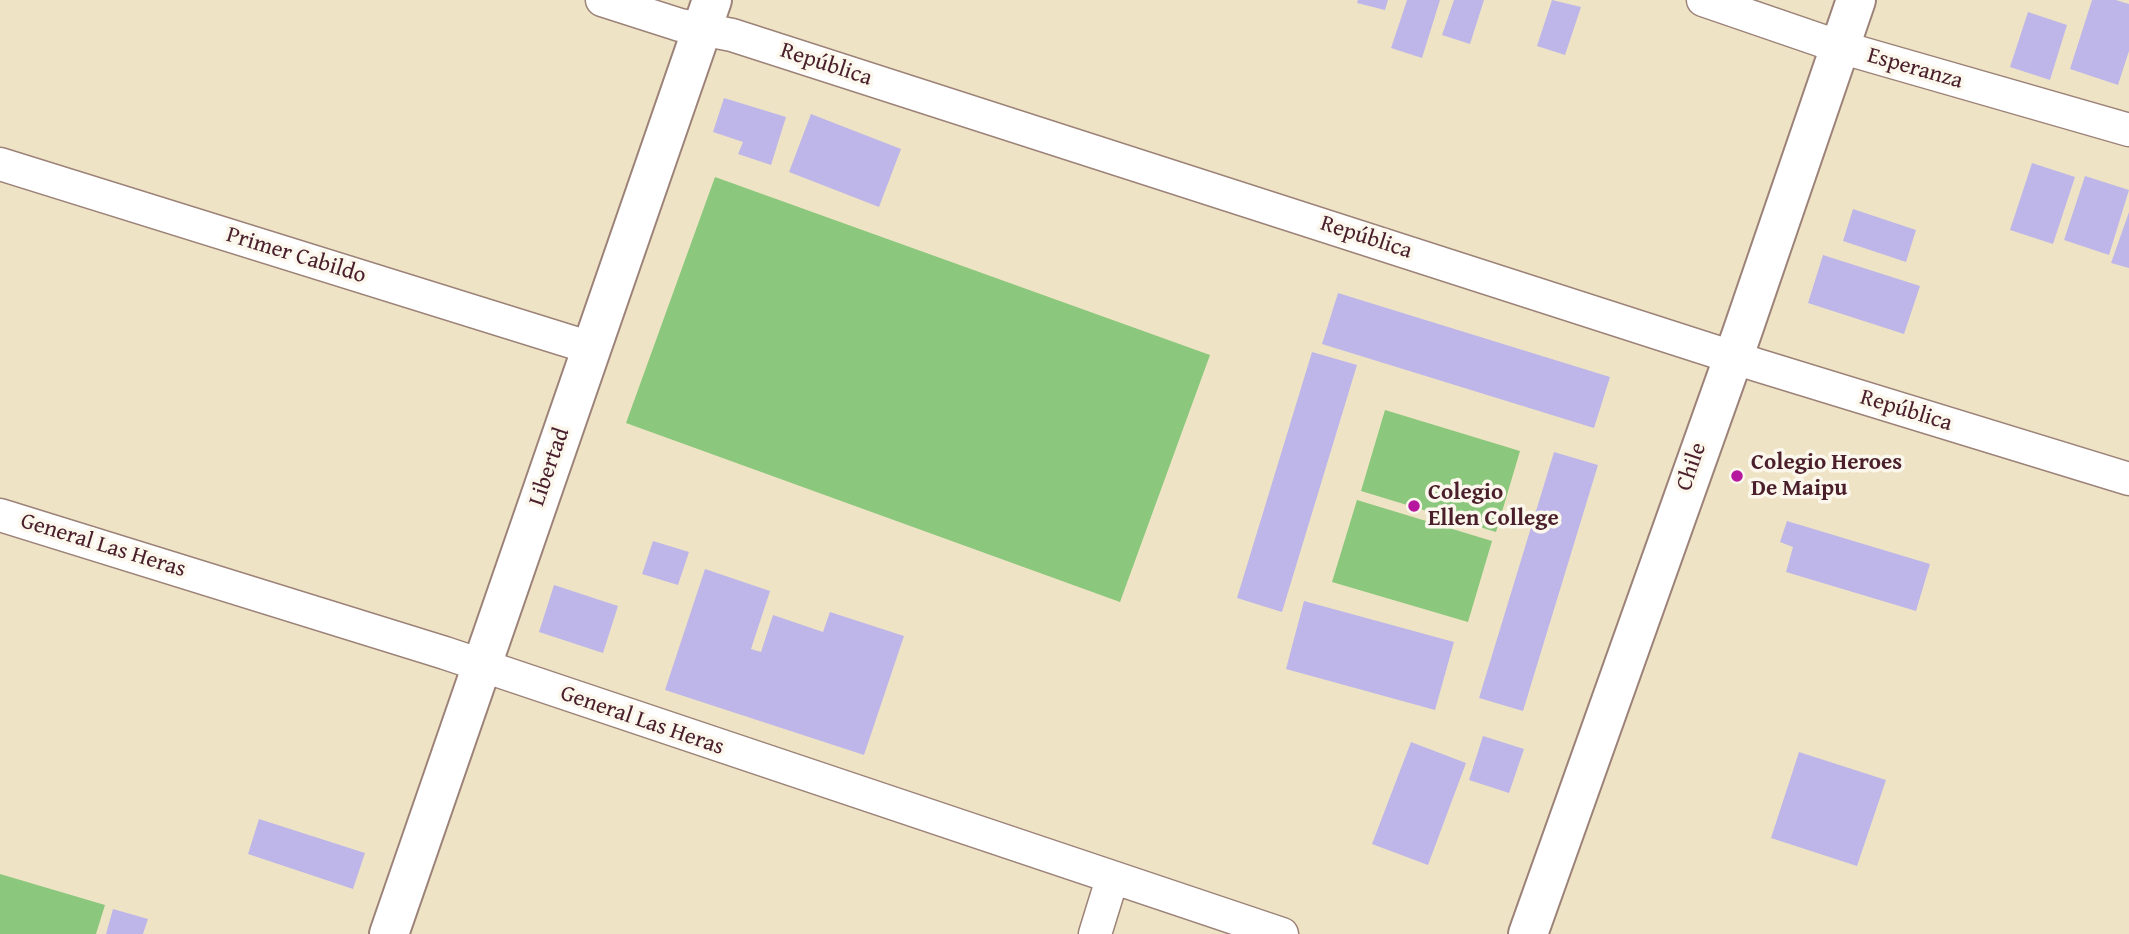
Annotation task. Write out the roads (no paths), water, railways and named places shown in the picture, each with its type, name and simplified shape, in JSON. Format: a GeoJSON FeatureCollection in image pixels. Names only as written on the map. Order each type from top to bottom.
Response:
{"type":"FeatureCollection","features":[{"type":"Feature","properties":{"kind":"street","name":"República"},"geometry":{"type":"LineString","coordinates":[[602,0],[707,15],[732,35],[1732,356],[2129,480]]}},
{"type":"Feature","properties":{"kind":"street","name":"Esperanza"},"geometry":{"type":"LineString","coordinates":[[1703,0],[1840,47],[2129,130]]}},
{"type":"Feature","properties":{"kind":"street","name":"Chile"},"geometry":{"type":"LineString","coordinates":[[1528,934],[1856,0]]}},
{"type":"Feature","properties":{"kind":"street","name":"Libertad"},"geometry":{"type":"LineString","coordinates":[[389,934],[707,15]]}},
{"type":"Feature","properties":{"kind":"street","name":"Primer Cabildo"},"geometry":{"type":"LineString","coordinates":[[0,163],[591,348]]}},
{"type":"Feature","properties":{"kind":"street","name":"General Las Heras"},"geometry":{"type":"LineString","coordinates":[[0,514],[481,665],[1112,879],[1239,927],[1282,934]]}},
{"type":"Feature","properties":{"kind":"street"},"geometry":{"type":"LineString","coordinates":[[1095,934],[1112,879]]}},
{"type":"Feature","properties":{"kind":"place","name":"Colegio Heroes De Maipu"},"geometry":{"type":"Point","coordinates":[1737,476]}},
{"type":"Feature","properties":{"kind":"place","name":"Colegio Ellen College"},"geometry":{"type":"Point","coordinates":[1414,506]}}]}
